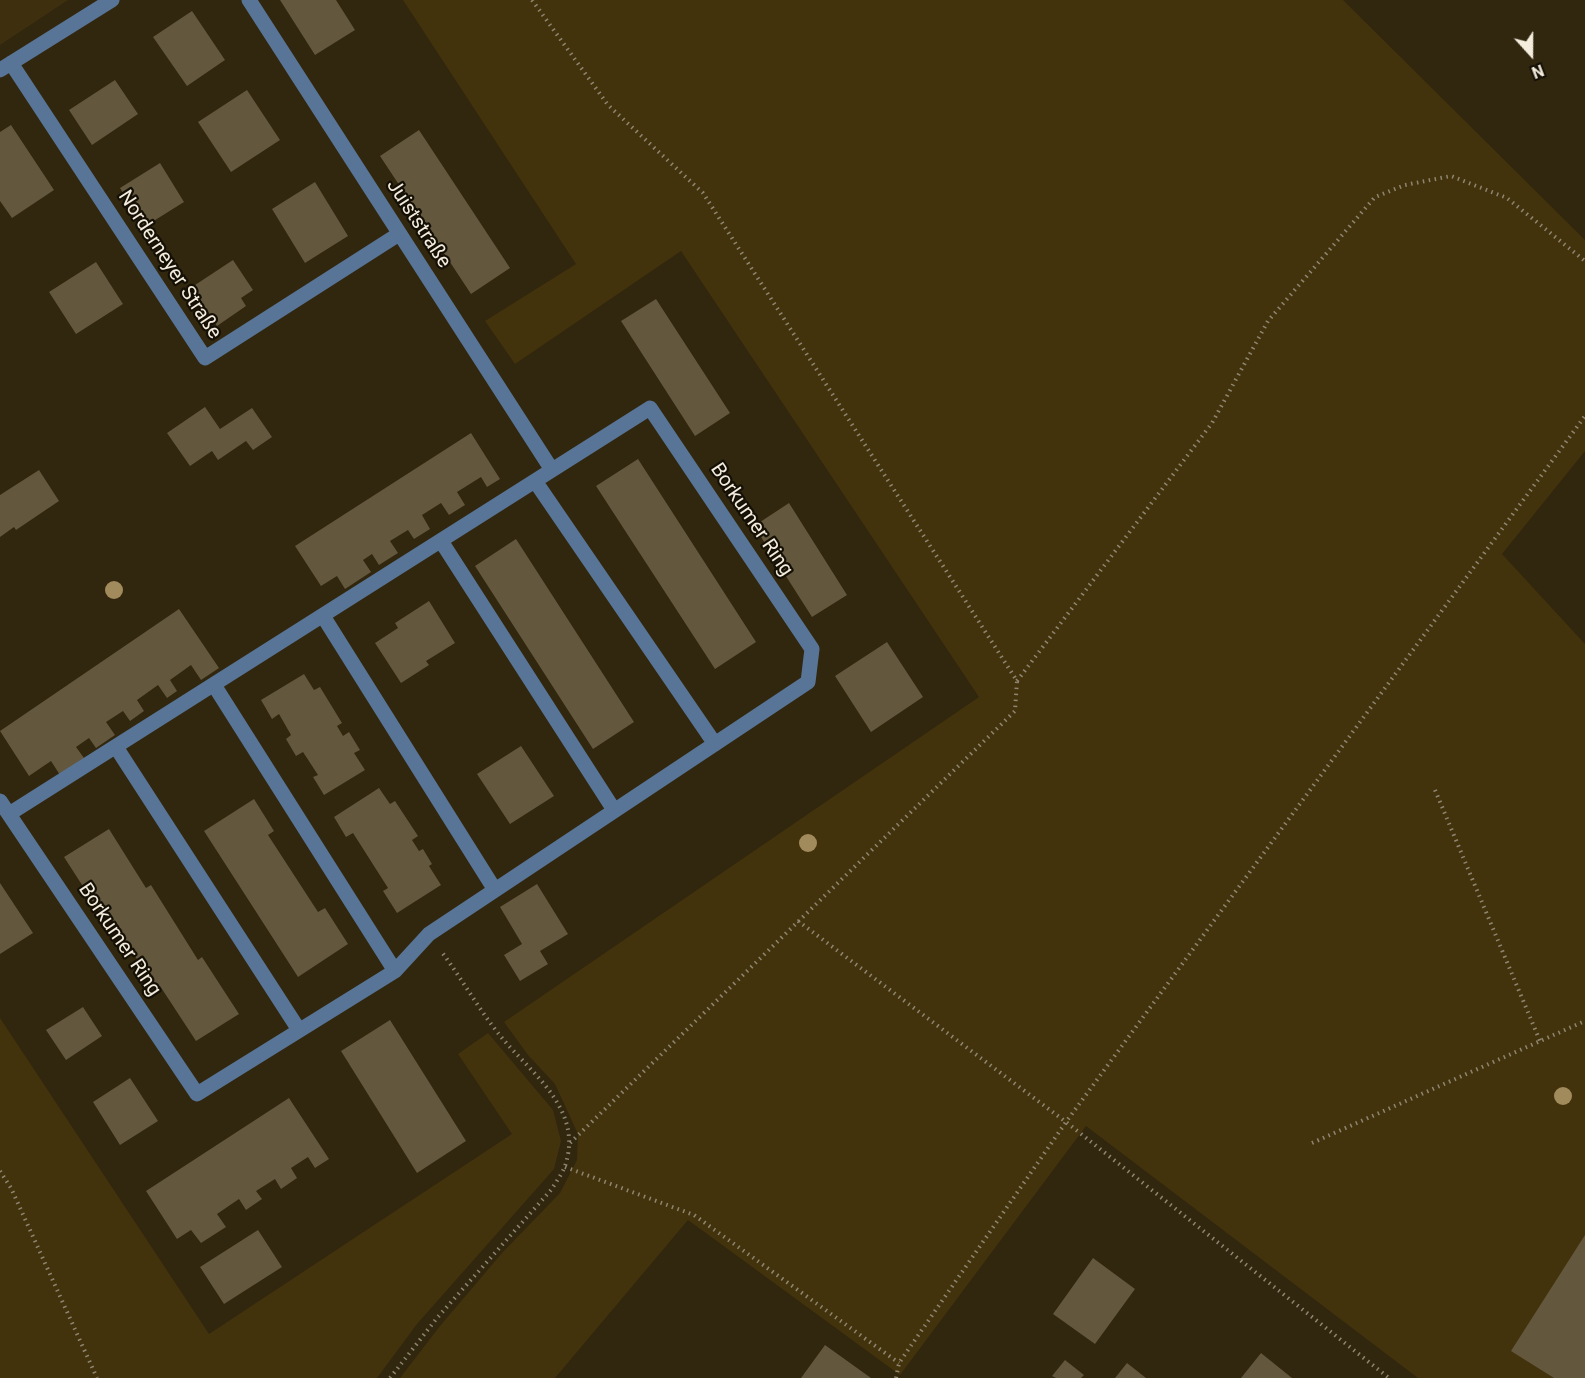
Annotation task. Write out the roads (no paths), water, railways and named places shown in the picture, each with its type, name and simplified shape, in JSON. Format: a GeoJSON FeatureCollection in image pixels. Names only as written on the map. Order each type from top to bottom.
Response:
{"type":"FeatureCollection","features":[{"type":"Feature","properties":{"kind":"street"},"geometry":{"type":"LineString","coordinates":[[6,66],[112,0]]}},
{"type":"Feature","properties":{"kind":"street","name":"Juiststraße"},"geometry":{"type":"LineString","coordinates":[[249,0],[552,470]]}},
{"type":"Feature","properties":{"kind":"street","name":"Norderneyer Straße"},"geometry":{"type":"LineString","coordinates":[[6,66],[205,358],[399,234]]}},
{"type":"Feature","properties":{"kind":"street","name":"Borkumer Ring"},"geometry":{"type":"LineString","coordinates":[[650,408],[812,649],[808,682],[429,934],[395,971],[197,1094],[9,814],[552,470],[650,408]]}},
{"type":"Feature","properties":{"kind":"street"},"geometry":{"type":"LineString","coordinates":[[535,481],[715,744]]}},
{"type":"Feature","properties":{"kind":"street"},"geometry":{"type":"LineString","coordinates":[[441,541],[614,810]]}},
{"type":"Feature","properties":{"kind":"street"},"geometry":{"type":"LineString","coordinates":[[323,616],[495,890]]}},
{"type":"Feature","properties":{"kind":"street"},"geometry":{"type":"LineString","coordinates":[[214,685],[395,971]]}},
{"type":"Feature","properties":{"kind":"street"},"geometry":{"type":"LineString","coordinates":[[116,747],[299,1030]]}},
{"type":"Feature","properties":{"kind":"street"},"geometry":{"type":"LineString","coordinates":[[0,801],[9,814]]}}]}
